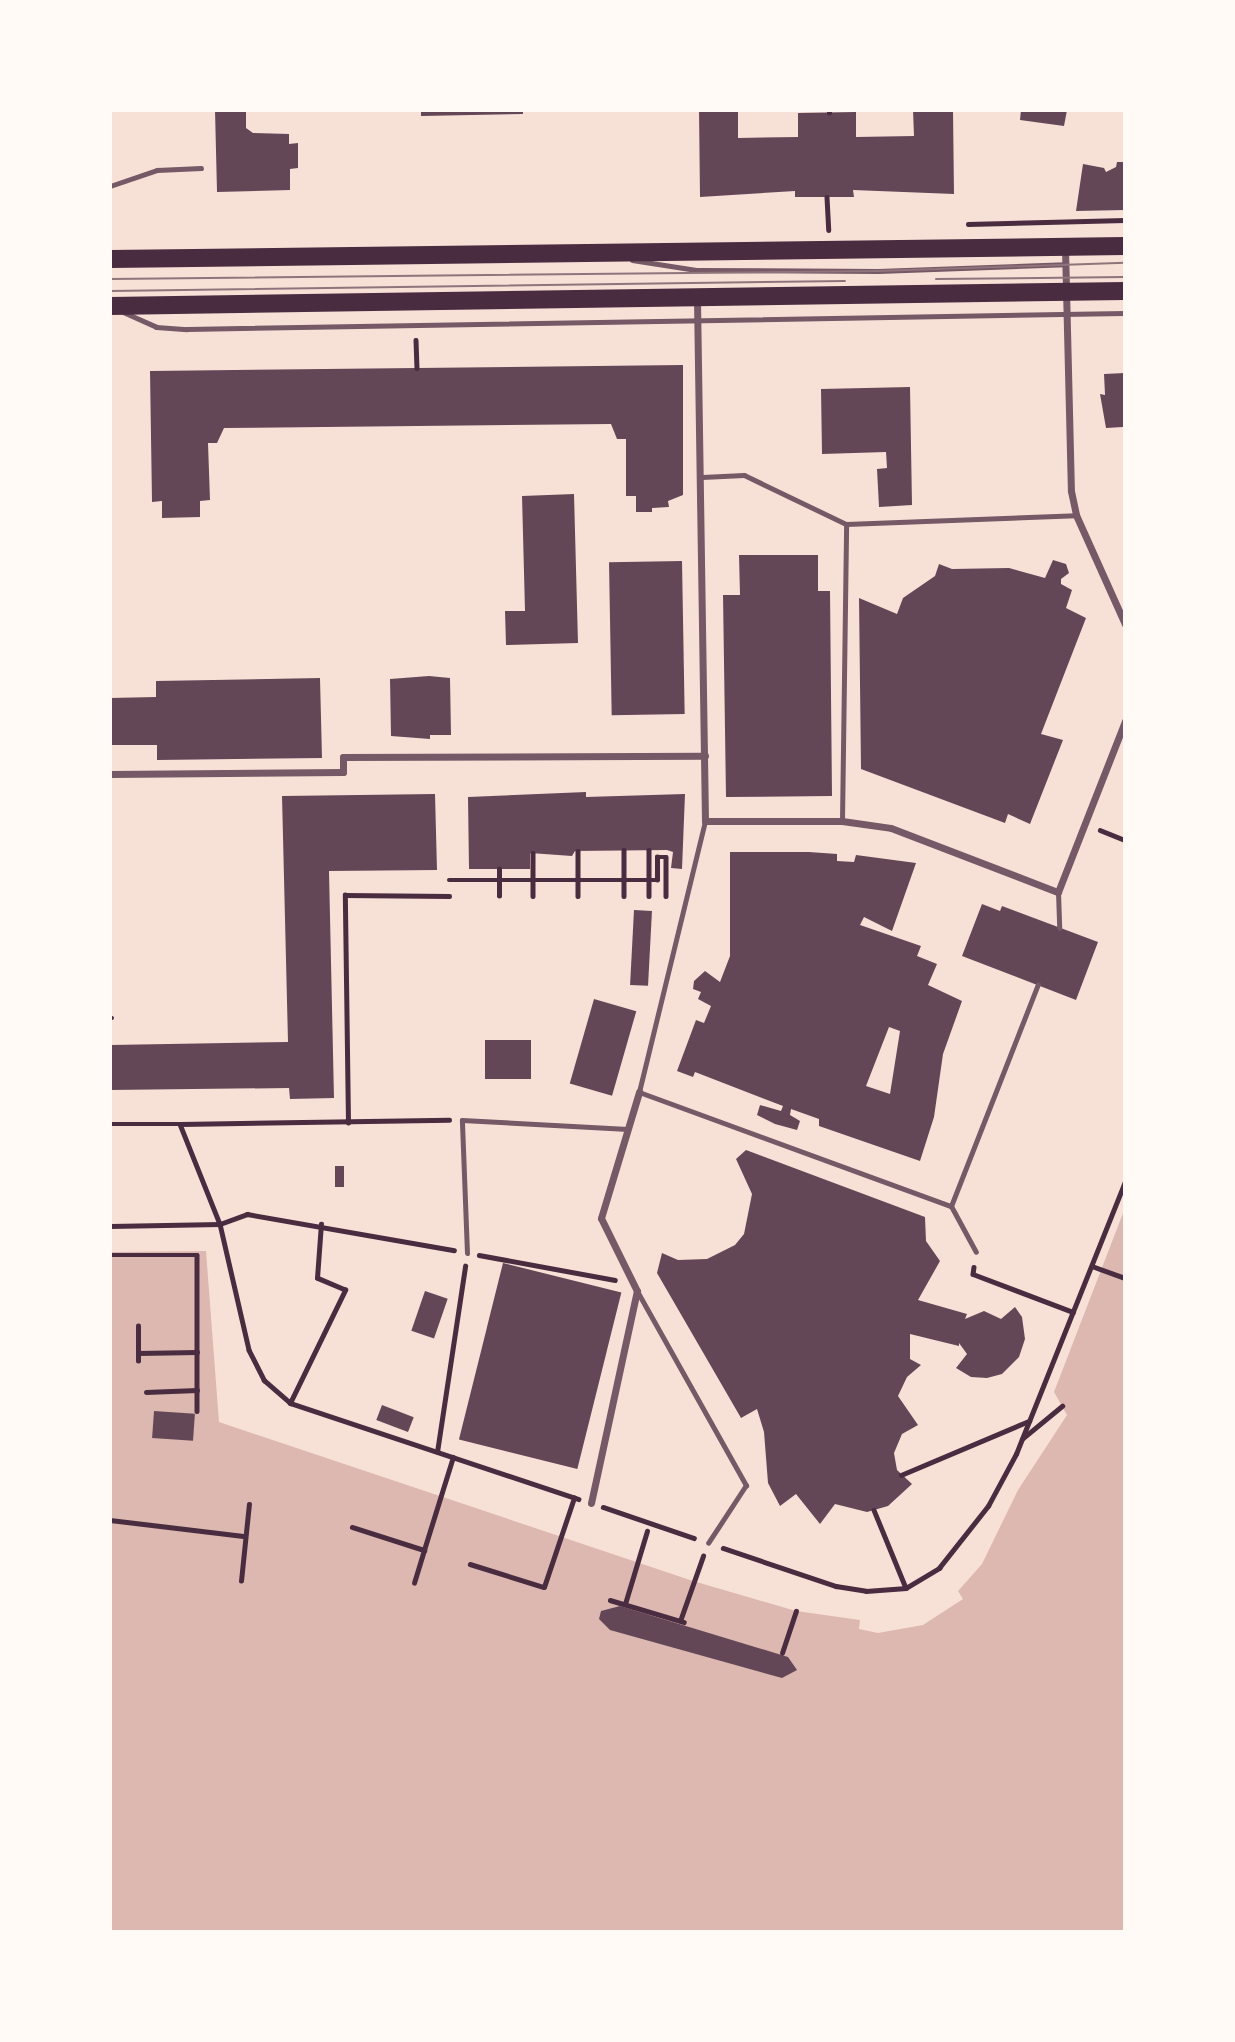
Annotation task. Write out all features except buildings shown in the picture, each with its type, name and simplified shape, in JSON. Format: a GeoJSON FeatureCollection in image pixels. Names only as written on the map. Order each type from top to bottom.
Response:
{"type":"FeatureCollection","features":[{"type":"Feature","properties":{"kind":"main road"},"geometry":{"type":"LineString","coordinates":[[110,260],[830,248],[1065,255],[1125,246]]}},
{"type":"Feature","properties":{"kind":"main road"},"geometry":{"type":"LineString","coordinates":[[110,306],[697,300],[1125,291]]}},
{"type":"Feature","properties":{"kind":"street"},"geometry":{"type":"LineString","coordinates":[[1065,255],[1068,447],[1076,515],[1125,624]]}},
{"type":"Feature","properties":{"kind":"street"},"geometry":{"type":"LineString","coordinates":[[697,300],[702,477],[705,821],[842,821],[891,828],[1058,892],[1125,721]]}},
{"type":"Feature","properties":{"kind":"street"},"geometry":{"type":"LineString","coordinates":[[110,774],[343,772],[342,757],[705,756]]}},
{"type":"Feature","properties":{"kind":"street"},"geometry":{"type":"LineString","coordinates":[[591,1503],[635,1287],[601,1218],[639,1092]]}},
{"type":"Feature","properties":{"kind":"lane"},"geometry":{"type":"LineString","coordinates":[[110,186],[157,170],[201,168]]}},
{"type":"Feature","properties":{"kind":"lane"},"geometry":{"type":"LineString","coordinates":[[568,251],[696,270],[878,271],[1065,255]]}},
{"type":"Feature","properties":{"kind":"lane"},"geometry":{"type":"LineString","coordinates":[[110,306],[156,327],[1125,313]]}},
{"type":"Feature","properties":{"kind":"lane"},"geometry":{"type":"LineString","coordinates":[[702,477],[744,475],[846,524],[1076,515]]}},
{"type":"Feature","properties":{"kind":"lane"},"geometry":{"type":"LineString","coordinates":[[842,821],[846,524]]}},
{"type":"Feature","properties":{"kind":"lane"},"geometry":{"type":"LineString","coordinates":[[705,821],[639,1092],[951,1206],[976,1252]]}},
{"type":"Feature","properties":{"kind":"lane"},"geometry":{"type":"LineString","coordinates":[[1058,892],[1059,928]]}},
{"type":"Feature","properties":{"kind":"lane"},"geometry":{"type":"LineString","coordinates":[[951,1206],[1038,984]]}},
{"type":"Feature","properties":{"kind":"lane"},"geometry":{"type":"LineString","coordinates":[[467,1253],[462,1120],[628,1129]]}},
{"type":"Feature","properties":{"kind":"lane"},"geometry":{"type":"LineString","coordinates":[[635,1287],[746,1485],[708,1543]]}},
{"type":"Feature","properties":{"kind":"path"},"geometry":{"type":"LineString","coordinates":[[827,197],[830,248]]}},
{"type":"Feature","properties":{"kind":"path"},"geometry":{"type":"LineString","coordinates":[[979,223],[1125,220]]}},
{"type":"Feature","properties":{"kind":"path"},"geometry":{"type":"LineString","coordinates":[[415,325],[417,368]]}},
{"type":"Feature","properties":{"kind":"path"},"geometry":{"type":"LineString","coordinates":[[1086,824],[1125,840]]}},
{"type":"Feature","properties":{"kind":"path"},"geometry":{"type":"LineString","coordinates":[[624,850],[624,896]]}},
{"type":"Feature","properties":{"kind":"path"},"geometry":{"type":"LineString","coordinates":[[649,850],[649,896]]}},
{"type":"Feature","properties":{"kind":"path"},"geometry":{"type":"LineString","coordinates":[[578,851],[578,896]]}},
{"type":"Feature","properties":{"kind":"path"},"geometry":{"type":"LineString","coordinates":[[533,853],[533,895]]}},
{"type":"Feature","properties":{"kind":"path"},"geometry":{"type":"LineString","coordinates":[[449,880],[657,880],[657,857],[666,857],[666,896]]}},
{"type":"Feature","properties":{"kind":"path"},"geometry":{"type":"LineString","coordinates":[[499,869],[499,896]]}},
{"type":"Feature","properties":{"kind":"path"},"geometry":{"type":"LineString","coordinates":[[348,1123],[345,895],[449,896]]}},
{"type":"Feature","properties":{"kind":"path"},"geometry":{"type":"LineString","coordinates":[[110,1124],[462,1120]]}},
{"type":"Feature","properties":{"kind":"path"},"geometry":{"type":"LineString","coordinates":[[180,1124],[220,1224]]}},
{"type":"Feature","properties":{"kind":"path"},"geometry":{"type":"LineString","coordinates":[[110,1226],[220,1224],[247,1214],[321,1224],[635,1287]]}},
{"type":"Feature","properties":{"kind":"path"},"geometry":{"type":"LineString","coordinates":[[290,1403],[345,1290],[317,1278],[321,1224]]}},
{"type":"Feature","properties":{"kind":"path"},"geometry":{"type":"LineString","coordinates":[[437,1452],[467,1253]]}},
{"type":"Feature","properties":{"kind":"path"},"geometry":{"type":"LineString","coordinates":[[110,1255],[197,1255],[197,1411]]}},
{"type":"Feature","properties":{"kind":"path"},"geometry":{"type":"LineString","coordinates":[[1092,1266],[1125,1278]]}},
{"type":"Feature","properties":{"kind":"path"},"geometry":{"type":"LineString","coordinates":[[973,1274],[1073,1312]]}},
{"type":"Feature","properties":{"kind":"path"},"geometry":{"type":"LineString","coordinates":[[138,1326],[138,1361]]}},
{"type":"Feature","properties":{"kind":"path"},"geometry":{"type":"LineString","coordinates":[[138,1353],[197,1352]]}},
{"type":"Feature","properties":{"kind":"path"},"geometry":{"type":"LineString","coordinates":[[146,1392],[197,1390]]}},
{"type":"Feature","properties":{"kind":"path"},"geometry":{"type":"LineString","coordinates":[[1022,1440],[1062,1406]]}},
{"type":"Feature","properties":{"kind":"path"},"geometry":{"type":"LineString","coordinates":[[901,1475],[1030,1421]]}},
{"type":"Feature","properties":{"kind":"path"},"geometry":{"type":"LineString","coordinates":[[414,1583],[453,1457]]}},
{"type":"Feature","properties":{"kind":"path"},"geometry":{"type":"LineString","coordinates":[[470,1564],[544,1587],[574,1497]]}},
{"type":"Feature","properties":{"kind":"path"},"geometry":{"type":"LineString","coordinates":[[241,1581],[249,1504]]}},
{"type":"Feature","properties":{"kind":"path"},"geometry":{"type":"LineString","coordinates":[[874,1510],[906,1588]]}},
{"type":"Feature","properties":{"kind":"path"},"geometry":{"type":"LineString","coordinates":[[110,1520],[245,1536]]}},
{"type":"Feature","properties":{"kind":"path"},"geometry":{"type":"LineString","coordinates":[[352,1527],[424,1550]]}},
{"type":"Feature","properties":{"kind":"path"},"geometry":{"type":"LineString","coordinates":[[625,1604],[647,1531]]}},
{"type":"Feature","properties":{"kind":"path"},"geometry":{"type":"LineString","coordinates":[[610,1600],[682,1622],[702,1560]]}},
{"type":"Feature","properties":{"kind":"path"},"geometry":{"type":"LineString","coordinates":[[782,1653],[796,1611]]}},
{"type":"Feature","properties":{"kind":"shaded area"},"geometry":{"type":"Polygon","coordinates":[[[1125,1208],[1125,1932],[110,1932],[110,1252],[206,1251],[219,1422],[693,1581],[796,1611],[860,1620],[859,1629],[878,1633],[923,1625],[963,1599],[958,1591],[982,1564],[1018,1490],[1067,1415],[1054,1392],[1125,1208]]]}},
{"type":"Feature","properties":{"kind":"tram line"},"geometry":{"type":"LineString","coordinates":[[110,279],[878,271],[1125,263]]}},
{"type":"Feature","properties":{"kind":"tram line"},"geometry":{"type":"LineString","coordinates":[[936,279],[1125,277]]}},
{"type":"Feature","properties":{"kind":"tram line"},"geometry":{"type":"LineString","coordinates":[[110,291],[845,281]]}}]}
